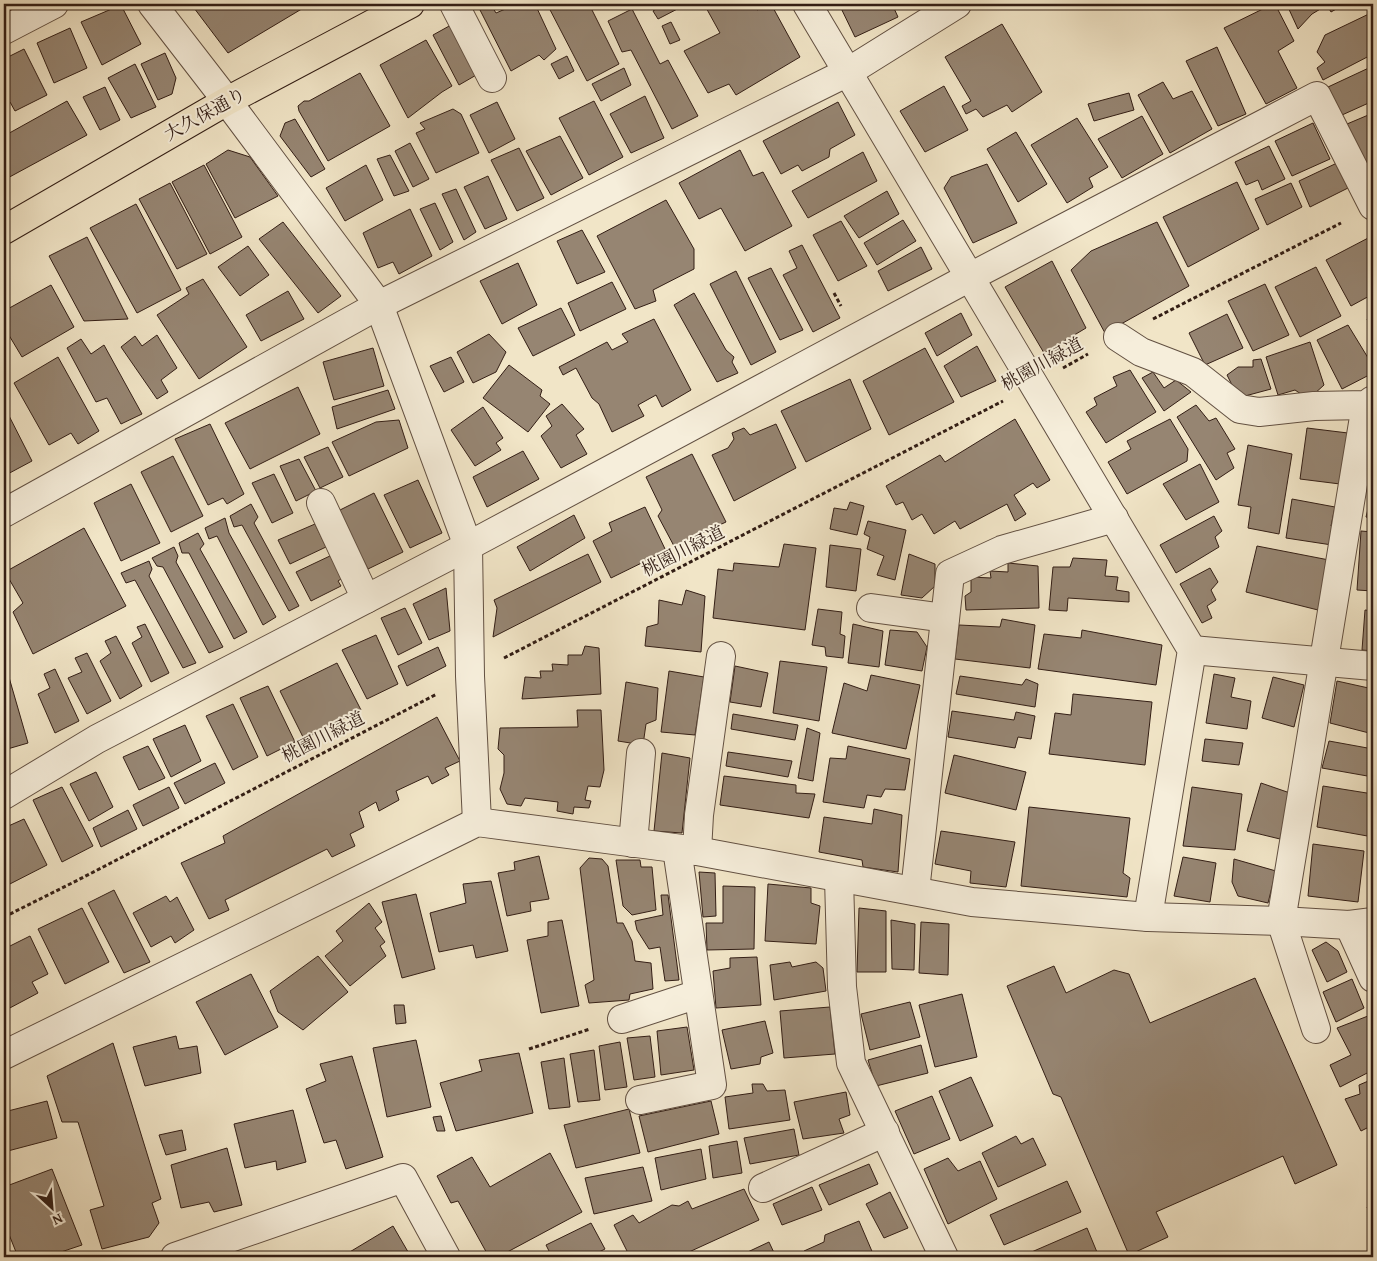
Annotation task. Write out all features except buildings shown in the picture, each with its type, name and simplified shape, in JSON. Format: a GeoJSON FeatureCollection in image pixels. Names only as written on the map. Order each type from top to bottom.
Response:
{"type":"FeatureCollection","features":[{"type":"Feature","properties":{"kind":"main road","name":"大久保通り"},"geometry":{"type":"LineString","coordinates":[[4,230],[227,101],[410,4]]}},
{"type":"Feature","properties":{"kind":"street"},"geometry":{"type":"LineString","coordinates":[[4,30],[54,4]]}},
{"type":"Feature","properties":{"kind":"street"},"geometry":{"type":"LineString","coordinates":[[152,4],[227,101],[379,306],[468,546],[470,676],[477,822]]}},
{"type":"Feature","properties":{"kind":"street"},"geometry":{"type":"LineString","coordinates":[[454,4],[492,78]]}},
{"type":"Feature","properties":{"kind":"street"},"geometry":{"type":"LineString","coordinates":[[807,4],[1192,650],[1148,917]]}},
{"type":"Feature","properties":{"kind":"street"},"geometry":{"type":"LineString","coordinates":[[4,513],[379,306],[848,72],[957,4]]}},
{"type":"Feature","properties":{"kind":"street"},"geometry":{"type":"LineString","coordinates":[[4,795],[97,739],[468,546],[970,277],[1317,96],[1373,206]]}},
{"type":"Feature","properties":{"kind":"street"},"geometry":{"type":"LineString","coordinates":[[1118,337],[1141,352],[1193,372],[1240,408],[1259,412],[1314,406],[1370,403],[1324,661],[1281,921],[1316,1029]]}},
{"type":"Feature","properties":{"kind":"street"},"geometry":{"type":"LineString","coordinates":[[321,503],[366,599]]}},
{"type":"Feature","properties":{"kind":"street"},"geometry":{"type":"LineString","coordinates":[[915,891],[950,574],[1002,550],[1114,518]]}},
{"type":"Feature","properties":{"kind":"street"},"geometry":{"type":"LineString","coordinates":[[871,608],[945,618]]}},
{"type":"Feature","properties":{"kind":"street"},"geometry":{"type":"LineString","coordinates":[[1192,650],[1373,666]]}},
{"type":"Feature","properties":{"kind":"street"},"geometry":{"type":"LineString","coordinates":[[640,1100],[712,1085],[698,994],[687,850],[699,815],[721,656]]}},
{"type":"Feature","properties":{"kind":"street"},"geometry":{"type":"LineString","coordinates":[[633,842],[641,753]]}},
{"type":"Feature","properties":{"kind":"street"},"geometry":{"type":"LineString","coordinates":[[4,1055],[477,822],[687,850],[972,902],[1148,917],[1361,924],[1373,978]]}},
{"type":"Feature","properties":{"kind":"street"},"geometry":{"type":"LineString","coordinates":[[840,878],[842,987],[851,1063],[944,1257]]}},
{"type":"Feature","properties":{"kind":"street"},"geometry":{"type":"LineString","coordinates":[[622,1019],[698,994]]}},
{"type":"Feature","properties":{"kind":"street"},"geometry":{"type":"LineString","coordinates":[[763,1188],[885,1132]]}},
{"type":"Feature","properties":{"kind":"street"},"geometry":{"type":"LineString","coordinates":[[175,1257],[403,1178],[446,1257]]}},
{"type":"Feature","properties":{"kind":"path","name":"桃園川緑道"},"geometry":{"type":"LineString","coordinates":[[4,917],[1034,384],[1118,337],[1373,206]]}},
{"type":"Feature","properties":{"kind":"path"},"geometry":{"type":"LineString","coordinates":[[529,1049],[622,1019]]}}]}
